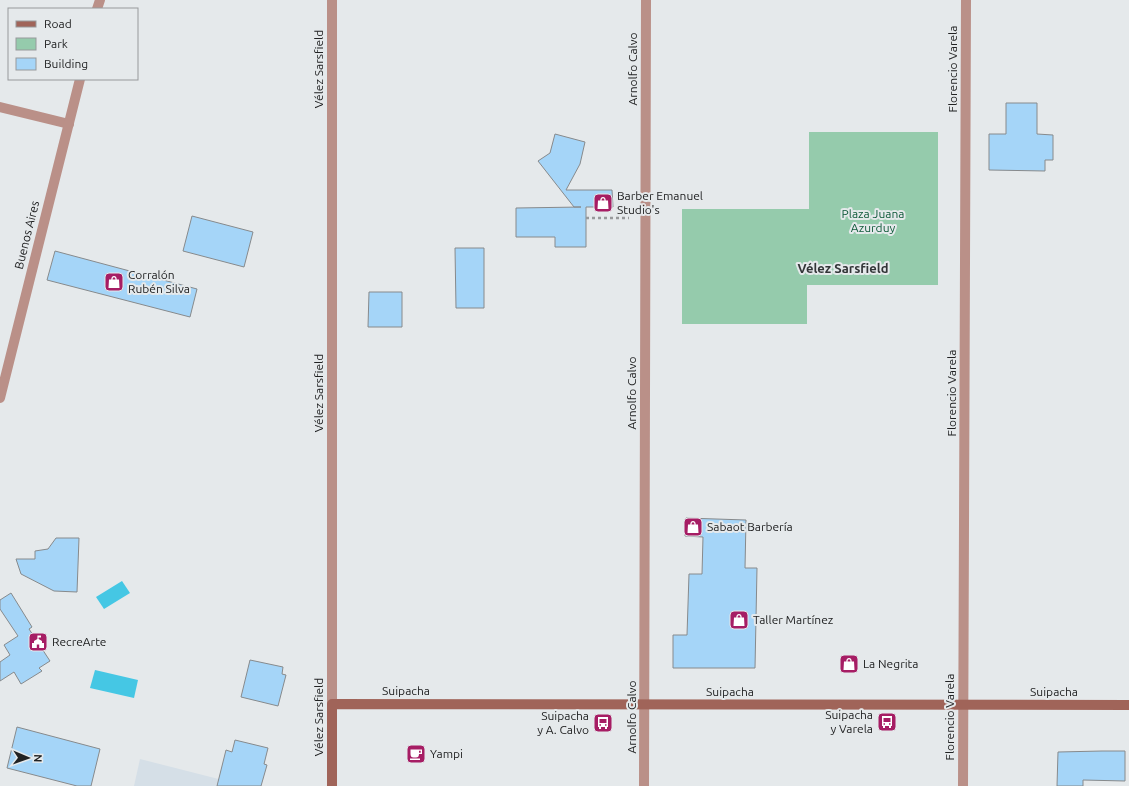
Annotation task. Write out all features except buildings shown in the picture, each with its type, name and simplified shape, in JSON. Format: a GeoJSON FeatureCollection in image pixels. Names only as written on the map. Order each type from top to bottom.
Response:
{"type":"FeatureCollection","features":[{"type":"Feature","properties":{"kind":"main road","name":"Suipacha"},"geometry":{"type":"LineString","coordinates":[[332,704],[1129,705]]}},
{"type":"Feature","properties":{"kind":"main road","name":"Vélez Sarsfield"},"geometry":{"type":"LineString","coordinates":[[332,704],[332,786]]}},
{"type":"Feature","properties":{"kind":"street","name":"Vélez Sarsfield"},"geometry":{"type":"LineString","coordinates":[[332,0],[332,704]]}},
{"type":"Feature","properties":{"kind":"street","name":"Arnolfo Calvo"},"geometry":{"type":"LineString","coordinates":[[644,786],[646,0]]}},
{"type":"Feature","properties":{"kind":"street","name":"Florencio Varela"},"geometry":{"type":"LineString","coordinates":[[963,786],[966,0]]}},
{"type":"Feature","properties":{"kind":"street","name":"Buenos Aires"},"geometry":{"type":"LineString","coordinates":[[0,398],[80,80]]}},
{"type":"Feature","properties":{"kind":"street"},"geometry":{"type":"LineString","coordinates":[[0,107],[68,124]]}},
{"type":"Feature","properties":{"kind":"path"},"geometry":{"type":"LineString","coordinates":[[586,218],[646,218]]}},
{"type":"Feature","properties":{"kind":"shaded area"},"geometry":{"type":"Polygon","coordinates":[[[140,759],[246,786],[134,786],[140,759]]]}},
{"type":"Feature","properties":{"kind":"green space","name":"Plaza Juana Azurduy"},"geometry":{"type":"Polygon","coordinates":[[[809,132],[938,132],[938,285],[807,285],[807,324],[682,324],[682,209],[809,209],[809,132]]]}},
{"type":"Feature","properties":{"kind":"water"},"geometry":{"type":"Polygon","coordinates":[[[122,581],[130,593],[104,609],[96,597],[122,581]]]}},
{"type":"Feature","properties":{"kind":"water"},"geometry":{"type":"Polygon","coordinates":[[[95,670],[138,680],[134,698],[90,688],[95,670]]]}},
{"type":"Feature","properties":{"kind":"place","name":"Barber Emanuel Studio's"},"geometry":{"type":"Point","coordinates":[603,203]}},
{"type":"Feature","properties":{"kind":"place","name":"Corralón Rubén Silva"},"geometry":{"type":"Point","coordinates":[114,282]}},
{"type":"Feature","properties":{"kind":"place","name":"Sabaot Barbería"},"geometry":{"type":"Point","coordinates":[693,527]}},
{"type":"Feature","properties":{"kind":"place","name":"Taller Martínez"},"geometry":{"type":"Point","coordinates":[739,620]}},
{"type":"Feature","properties":{"kind":"place","name":"RecreArte"},"geometry":{"type":"Point","coordinates":[38,642]}},
{"type":"Feature","properties":{"kind":"place","name":"La Negrita"},"geometry":{"type":"Point","coordinates":[849,664]}},
{"type":"Feature","properties":{"kind":"place","name":"Suipacha y Varela"},"geometry":{"type":"Point","coordinates":[887,722]}},
{"type":"Feature","properties":{"kind":"place","name":"Suipacha y A. Calvo"},"geometry":{"type":"Point","coordinates":[603,723]}},
{"type":"Feature","properties":{"kind":"place","name":"Yampi"},"geometry":{"type":"Point","coordinates":[416,754]}},
{"type":"Feature","properties":{"kind":"district","name":"Vélez Sarsfield"},"geometry":{"type":"Point","coordinates":[843,268]}}]}
